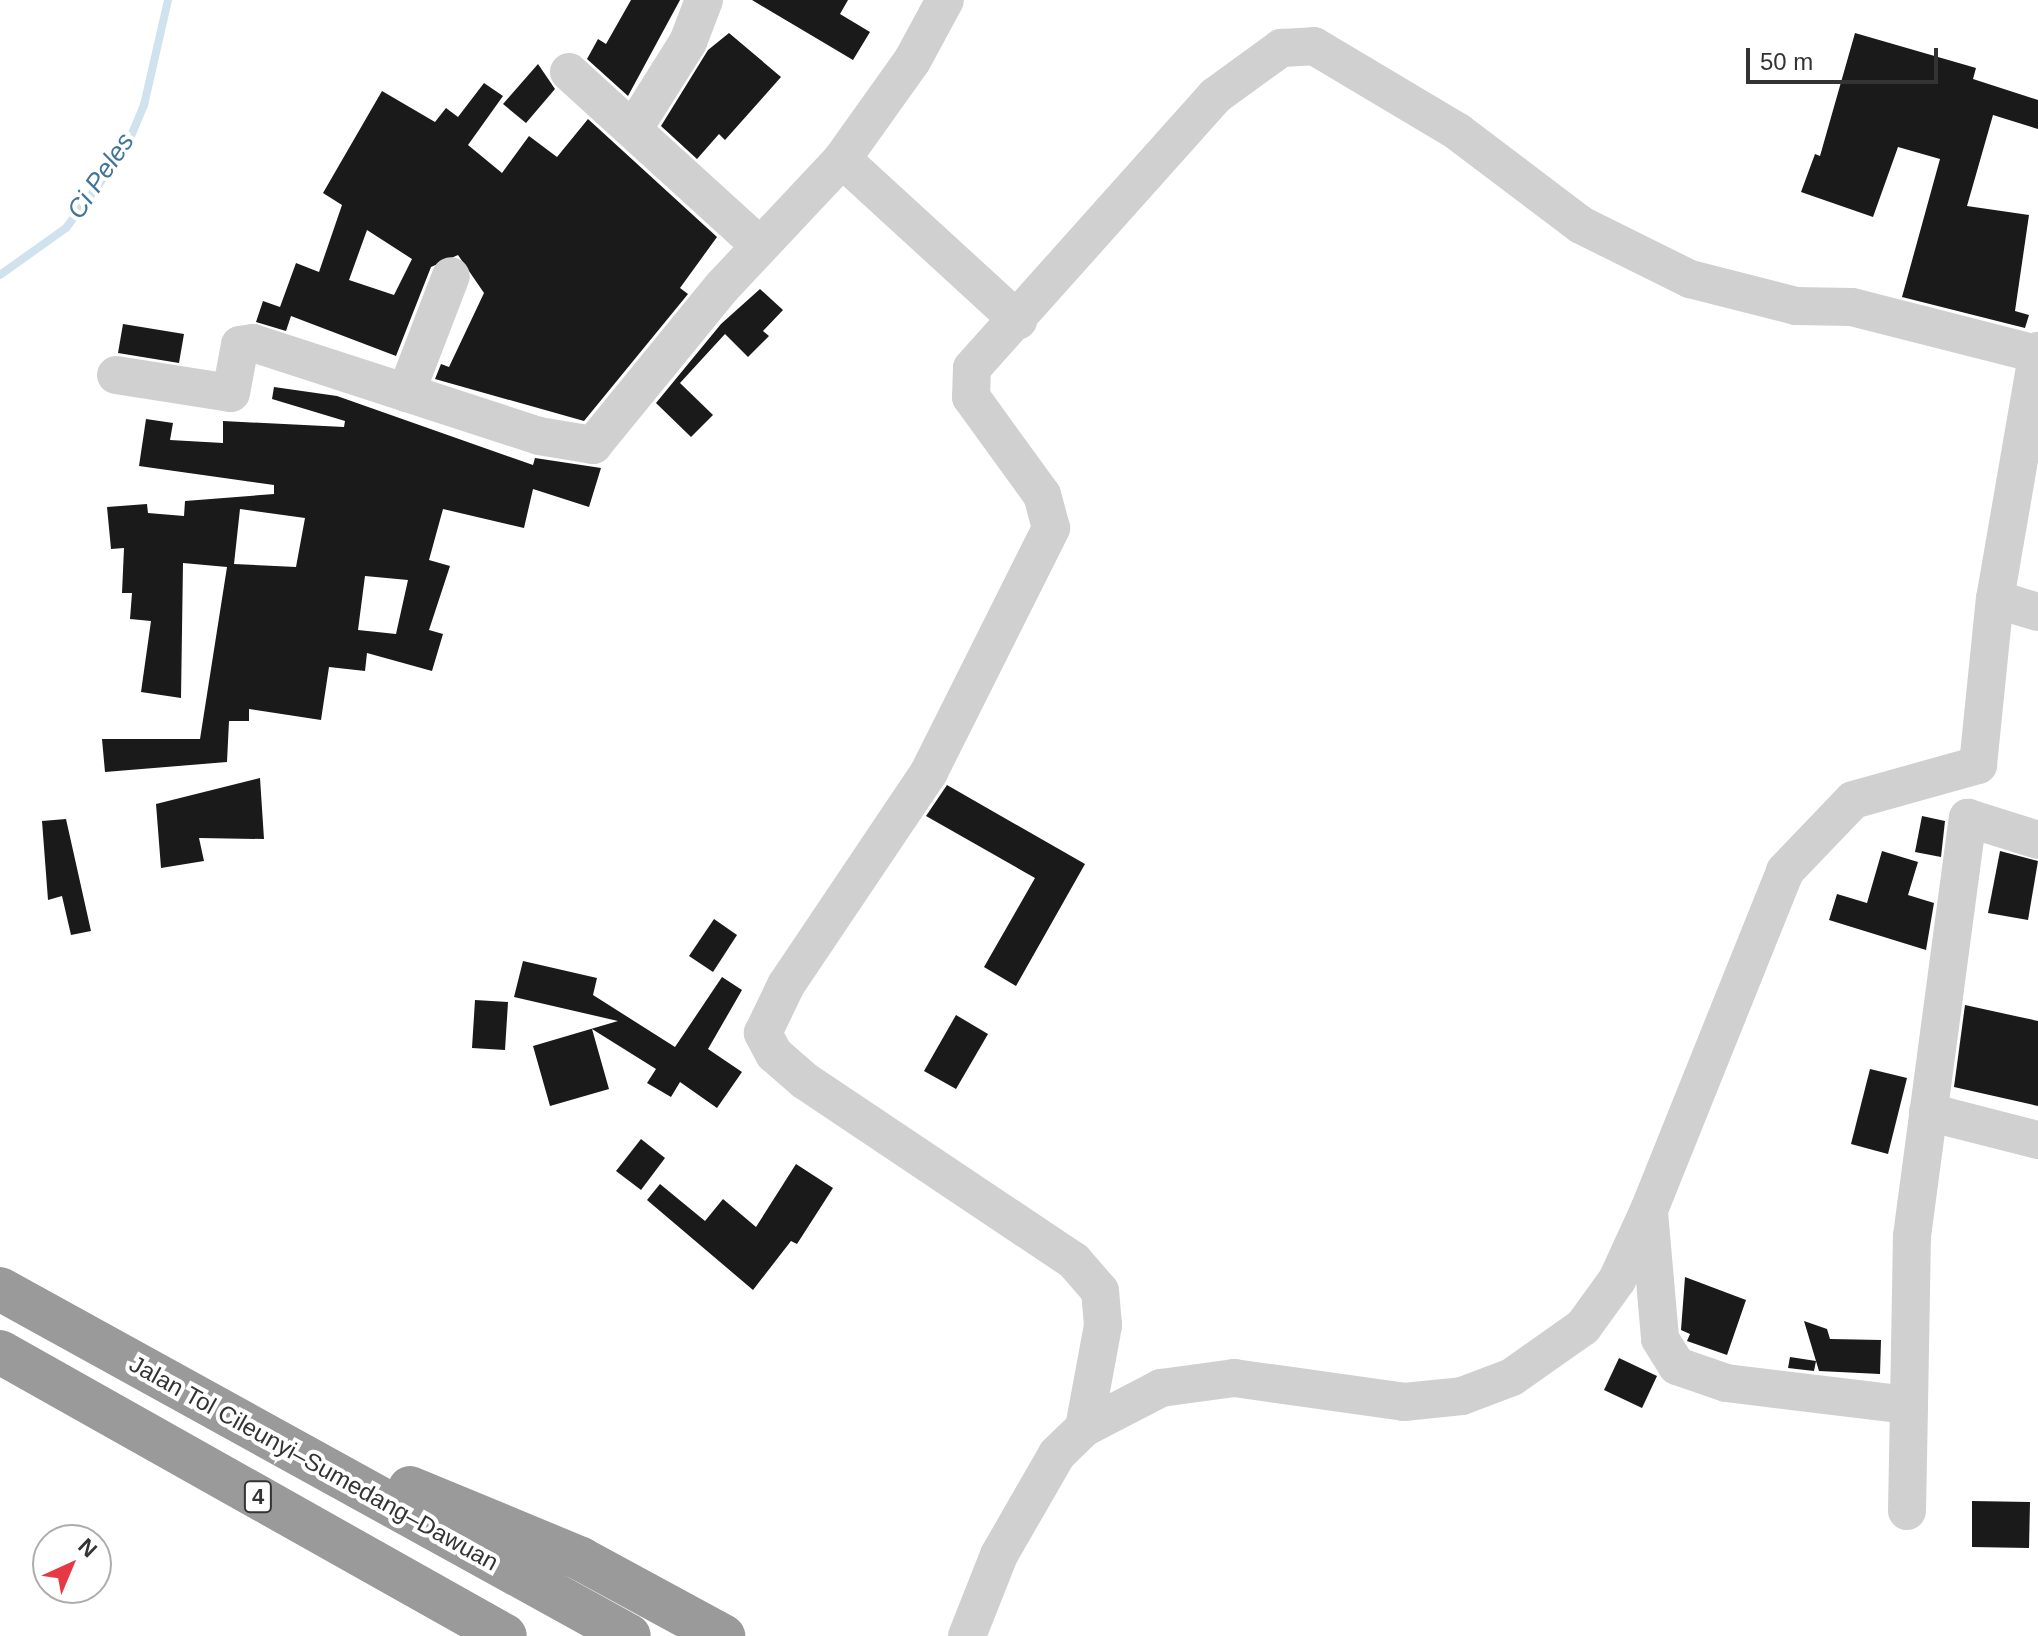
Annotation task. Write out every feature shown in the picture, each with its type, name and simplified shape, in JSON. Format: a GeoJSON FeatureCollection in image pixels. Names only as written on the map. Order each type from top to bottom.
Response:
{"type":"FeatureCollection","features":[{"type":"Feature","properties":{"kind":"highway","name":"Jalan Tol Cileunyi–Sumedang–Dawuan"},"geometry":{"type":"LineString","coordinates":[[15,1298],[629,1636]]}},
{"type":"Feature","properties":{"kind":"highway","name":"4"},"geometry":{"type":"LineString","coordinates":[[5,1354],[505,1636]]}},
{"type":"Feature","properties":{"kind":"highway"},"geometry":{"type":"LineString","coordinates":[[212,1406],[581,1559],[723,1636]]}},
{"type":"Feature","properties":{"kind":"street"},"geometry":{"type":"LineString","coordinates":[[634,128],[704,0]]}},
{"type":"Feature","properties":{"kind":"street"},"geometry":{"type":"LineString","coordinates":[[116,375],[231,393],[244,342],[581,448],[593,445],[760,246],[842,159],[912,61],[945,0]]}},
{"type":"Feature","properties":{"kind":"street"},"geometry":{"type":"LineString","coordinates":[[1084,1428],[1103,1325],[1100,1291],[1074,1261],[805,1081],[774,1054],[763,1033],[786,985],[929,772],[1051,528],[1042,495],[971,397],[972,368],[1215,96],[1281,48],[1314,46],[1458,132],[1581,225],[1690,279],[1768,301],[1852,307],[2037,362],[1995,599],[1978,765],[1968,818],[1912,1236],[1907,1511]]}},
{"type":"Feature","properties":{"kind":"street"},"geometry":{"type":"LineString","coordinates":[[569,72],[760,246]]}},
{"type":"Feature","properties":{"kind":"street"},"geometry":{"type":"LineString","coordinates":[[842,159],[1018,320]]}},
{"type":"Feature","properties":{"kind":"street"},"geometry":{"type":"LineString","coordinates":[[406,393],[451,276]]}},
{"type":"Feature","properties":{"kind":"street"},"geometry":{"type":"LineString","coordinates":[[1995,599],[2038,612]]}},
{"type":"Feature","properties":{"kind":"street"},"geometry":{"type":"LineString","coordinates":[[971,1628],[1033,1491],[1084,1428],[1161,1388],[1234,1378],[1404,1402],[1487,1387],[1583,1327],[1617,1280],[1649,1210],[1785,871],[1853,800],[1978,765]]}},
{"type":"Feature","properties":{"kind":"street"},"geometry":{"type":"LineString","coordinates":[[1968,818],[2038,840]]}},
{"type":"Feature","properties":{"kind":"street"},"geometry":{"type":"LineString","coordinates":[[1928,1112],[2038,1140]]}},
{"type":"Feature","properties":{"kind":"street"},"geometry":{"type":"LineString","coordinates":[[1649,1210],[1660,1339],[1677,1366],[1726,1383],[1909,1405]]}},
{"type":"Feature","properties":{"kind":"building"},"geometry":{"type":"Polygon","coordinates":[[[631,0],[680,0],[628,96],[587,59],[598,39],[606,44],[631,0]]]}},
{"type":"Feature","properties":{"kind":"building"},"geometry":{"type":"Polygon","coordinates":[[[752,0],[848,0],[840,14],[870,32],[853,60],[752,0]]]}},
{"type":"Feature","properties":{"kind":"building"},"geometry":{"type":"Polygon","coordinates":[[[729,33],[781,77],[725,140],[719,134],[697,159],[661,126],[708,50],[729,33]]]}},
{"type":"Feature","properties":{"kind":"building"},"geometry":{"type":"Polygon","coordinates":[[[1855,33],[1976,68],[1973,79],[2038,100],[2038,129],[1993,115],[1967,206],[2029,215],[2015,311],[2029,315],[2025,328],[1902,297],[1940,159],[1898,147],[1873,217],[1801,192],[1815,154],[1820,156],[1855,33]]]}},
{"type":"Feature","properties":{"kind":"building"},"geometry":{"type":"Polygon","coordinates":[[[538,64],[555,89],[526,123],[503,104],[538,64]]]}},
{"type":"Feature","properties":{"kind":"building"},"geometry":{"type":"Polygon","coordinates":[[[484,83],[503,96],[468,145],[502,173],[529,136],[557,157],[588,119],[717,237],[680,288],[688,294],[584,421],[435,379],[441,364],[449,367],[484,293],[458,255],[431,267],[396,356],[291,316],[286,331],[256,322],[263,301],[280,307],[296,263],[319,272],[342,205],[323,193],[382,91],[435,122],[446,108],[458,117],[484,83]],[[367,230],[349,280],[394,295],[412,259],[367,230]]]}},
{"type":"Feature","properties":{"kind":"building"},"geometry":{"type":"Polygon","coordinates":[[[760,289],[783,310],[763,331],[769,336],[748,357],[725,334],[680,383],[713,415],[691,437],[656,403],[721,324],[760,289]]]}},
{"type":"Feature","properties":{"kind":"building"},"geometry":{"type":"Polygon","coordinates":[[[123,324],[184,334],[179,363],[118,353],[123,324]]]}},
{"type":"Feature","properties":{"kind":"building"},"geometry":{"type":"Polygon","coordinates":[[[274,387],[337,396],[533,465],[535,458],[601,468],[589,507],[533,489],[524,528],[443,509],[429,560],[450,566],[429,630],[443,634],[432,671],[367,653],[365,671],[329,667],[321,720],[249,709],[249,721],[229,721],[227,762],[105,772],[102,739],[200,739],[227,567],[183,563],[181,698],[141,692],[151,621],[130,619],[132,593],[122,593],[124,548],[111,549],[107,507],[147,504],[148,513],[184,516],[185,501],[274,494],[274,485],[139,466],[146,419],[173,423],[170,440],[223,443],[223,421],[344,427],[345,421],[272,399],[274,387]],[[240,509],[234,564],[296,567],[305,518],[240,509]],[[365,576],[358,630],[396,634],[408,580],[365,576]]]}},
{"type":"Feature","properties":{"kind":"building"},"geometry":{"type":"Polygon","coordinates":[[[260,778],[264,839],[199,838],[204,861],[161,868],[156,804],[260,778]]]}},
{"type":"Feature","properties":{"kind":"building"},"geometry":{"type":"Polygon","coordinates":[[[947,785],[1085,864],[1016,986],[984,967],[1035,878],[926,816],[947,785]]]}},
{"type":"Feature","properties":{"kind":"building"},"geometry":{"type":"Polygon","coordinates":[[[1922,816],[1945,821],[1941,857],[1915,852],[1922,816]]]}},
{"type":"Feature","properties":{"kind":"building"},"geometry":{"type":"Polygon","coordinates":[[[66,819],[91,931],[71,935],[62,896],[48,900],[42,821],[66,819]]]}},
{"type":"Feature","properties":{"kind":"building"},"geometry":{"type":"Polygon","coordinates":[[[1882,851],[1918,862],[1908,895],[1934,903],[1926,950],[1829,920],[1837,894],[1867,903],[1882,851]]]}},
{"type":"Feature","properties":{"kind":"building"},"geometry":{"type":"Polygon","coordinates":[[[2000,851],[2038,861],[2028,920],[1988,913],[2000,851]]]}},
{"type":"Feature","properties":{"kind":"building"},"geometry":{"type":"Polygon","coordinates":[[[714,919],[737,935],[713,972],[689,956],[714,919]]]}},
{"type":"Feature","properties":{"kind":"building"},"geometry":{"type":"Polygon","coordinates":[[[523,961],[597,978],[593,995],[675,1047],[722,977],[742,990],[708,1049],[742,1072],[717,1108],[680,1082],[671,1097],[647,1083],[656,1069],[592,1029],[609,1089],[550,1106],[533,1046],[618,1021],[514,997],[523,961]]]}},
{"type":"Feature","properties":{"kind":"building"},"geometry":{"type":"Polygon","coordinates":[[[475,1000],[508,1002],[505,1050],[472,1048],[475,1000]]]}},
{"type":"Feature","properties":{"kind":"building"},"geometry":{"type":"Polygon","coordinates":[[[1965,1005],[2038,1021],[2038,1106],[1954,1087],[1965,1005]]]}},
{"type":"Feature","properties":{"kind":"building"},"geometry":{"type":"Polygon","coordinates":[[[956,1015],[988,1034],[956,1089],[924,1071],[956,1015]]]}},
{"type":"Feature","properties":{"kind":"building"},"geometry":{"type":"Polygon","coordinates":[[[1870,1069],[1907,1078],[1888,1154],[1851,1144],[1870,1069]]]}},
{"type":"Feature","properties":{"kind":"building"},"geometry":{"type":"Polygon","coordinates":[[[641,1139],[665,1158],[641,1190],[616,1171],[641,1139]]]}},
{"type":"Feature","properties":{"kind":"building"},"geometry":{"type":"Polygon","coordinates":[[[796,1164],[833,1188],[797,1244],[791,1241],[753,1290],[647,1200],[660,1184],[705,1221],[723,1199],[756,1227],[796,1164]]]}},
{"type":"Feature","properties":{"kind":"building"},"geometry":{"type":"Polygon","coordinates":[[[1685,1277],[1746,1300],[1727,1355],[1687,1341],[1690,1334],[1681,1330],[1685,1277]]]}},
{"type":"Feature","properties":{"kind":"building"},"geometry":{"type":"Polygon","coordinates":[[[1804,1321],[1827,1329],[1830,1339],[1881,1340],[1880,1374],[1819,1371],[1804,1321]]]}},
{"type":"Feature","properties":{"kind":"building"},"geometry":{"type":"Polygon","coordinates":[[[1790,1357],[1816,1361],[1814,1371],[1788,1368],[1790,1357]]]}},
{"type":"Feature","properties":{"kind":"building"},"geometry":{"type":"Polygon","coordinates":[[[1619,1358],[1657,1376],[1642,1408],[1604,1390],[1619,1358]]]}},
{"type":"Feature","properties":{"kind":"building"},"geometry":{"type":"Polygon","coordinates":[[[1972,1501],[2030,1502],[2029,1548],[1972,1547],[1972,1501]]]}},
{"type":"Feature","properties":{"kind":"waterway","name":"Ci Peles"},"geometry":{"type":"LineString","coordinates":[[0,275],[66,228],[126,148],[144,105],[168,0]]}}]}
